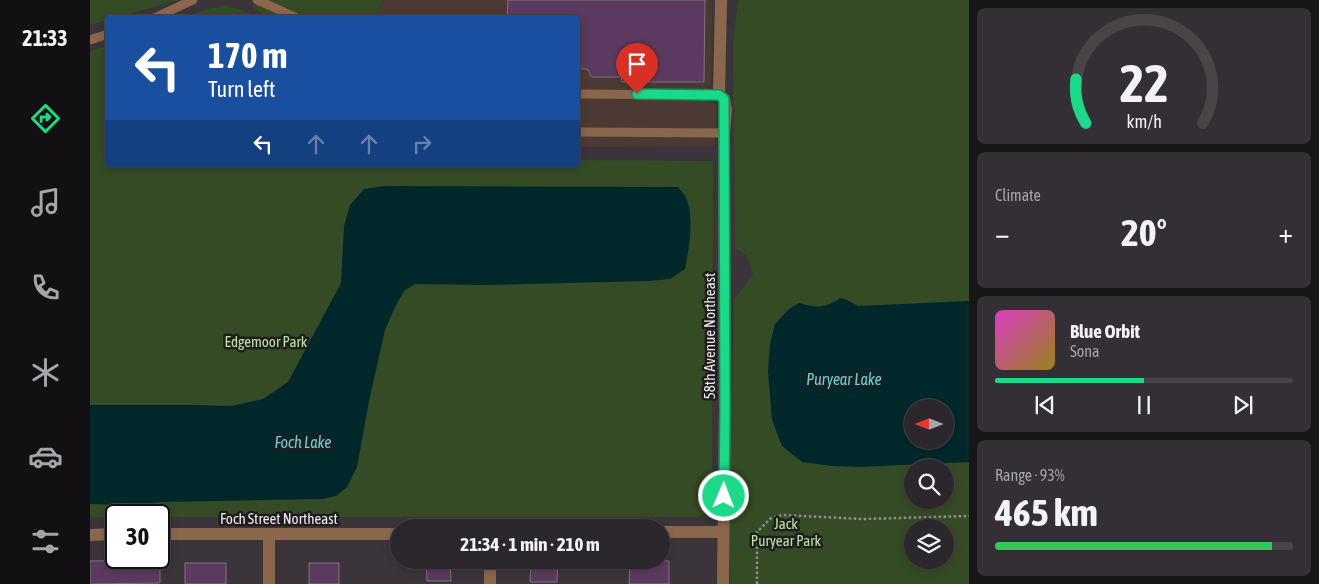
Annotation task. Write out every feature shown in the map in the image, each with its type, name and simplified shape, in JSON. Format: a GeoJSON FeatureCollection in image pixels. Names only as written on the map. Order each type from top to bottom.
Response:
{"type":"FeatureCollection","features":[{"type":"Feature","properties":{"kind":"street","name":"58th Avenue Northeast"},"geometry":{"type":"LineString","coordinates":[[721,0],[717,95],[724,99],[726,110],[724,133],[725,409],[723,584]]}},
{"type":"Feature","properties":{"kind":"street"},"geometry":{"type":"LineString","coordinates":[[670,532],[723,532]]}},
{"type":"Feature","properties":{"kind":"street"},"geometry":{"type":"LineString","coordinates":[[90,535],[105,534]]}},
{"type":"Feature","properties":{"kind":"street","name":"Foch Street Northeast"},"geometry":{"type":"LineString","coordinates":[[170,534],[390,534]]}},
{"type":"Feature","properties":{"kind":"street"},"geometry":{"type":"LineString","coordinates":[[269,534],[269,584]]}},
{"type":"Feature","properties":{"kind":"street"},"geometry":{"type":"LineString","coordinates":[[490,569],[490,584]]}},
{"type":"Feature","properties":{"kind":"lane"},"geometry":{"type":"LineString","coordinates":[[160,15],[193,0]]}},
{"type":"Feature","properties":{"kind":"lane"},"geometry":{"type":"LineString","coordinates":[[257,0],[290,15]]}},
{"type":"Feature","properties":{"kind":"lane"},"geometry":{"type":"LineString","coordinates":[[90,40],[105,35]]}},
{"type":"Feature","properties":{"kind":"lane"},"geometry":{"type":"LineString","coordinates":[[580,94],[717,95]]}},
{"type":"Feature","properties":{"kind":"lane"},"geometry":{"type":"LineString","coordinates":[[580,132],[724,133]]}},
{"type":"Feature","properties":{"kind":"path"},"geometry":{"type":"LineString","coordinates":[[757,584],[757,532],[771,518],[782,515],[862,519],[969,516]]}},
{"type":"Feature","properties":{"kind":"shaded area"},"geometry":{"type":"Polygon","coordinates":[[[384,0],[712,0],[711,87],[707,87],[707,102],[716,103],[715,146],[580,147],[580,15],[376,15],[384,0]]]}},
{"type":"Feature","properties":{"kind":"green space"},"geometry":{"type":"Polygon","coordinates":[[[90,0],[180,0],[124,15],[105,15],[105,21],[90,25],[90,0]]]}},
{"type":"Feature","properties":{"kind":"green space"},"geometry":{"type":"Polygon","coordinates":[[[262,0],[384,0],[375,15],[266,15],[252,7],[262,0]]]}},
{"type":"Feature","properties":{"kind":"green space","name":"Jack Puryear Park"},"geometry":{"type":"Polygon","coordinates":[[[738,0],[969,0],[969,584],[730,584],[730,472],[734,300],[753,274],[747,256],[735,248],[733,42],[738,0]]]}},
{"type":"Feature","properties":{"kind":"green space"},"geometry":{"type":"Polygon","coordinates":[[[226,6],[251,15],[192,15],[207,9],[226,6]]]}},
{"type":"Feature","properties":{"kind":"green space","name":"Edgemoor Park"},"geometry":{"type":"Polygon","coordinates":[[[105,47],[105,167],[580,167],[580,160],[713,161],[712,502],[706,514],[697,517],[170,517],[170,504],[105,504],[105,517],[90,517],[90,51],[105,47]]]}},
{"type":"Feature","properties":{"kind":"water","name":"Foch Lake"},"geometry":{"type":"Polygon","coordinates":[[[384,186],[678,187],[685,195],[690,216],[689,243],[685,269],[670,279],[649,281],[487,285],[415,284],[404,291],[385,330],[357,467],[347,487],[336,496],[323,499],[90,504],[90,405],[232,406],[263,399],[288,382],[341,283],[344,226],[350,205],[364,189],[384,186]]]}},
{"type":"Feature","properties":{"kind":"water","name":"Puryear Lake"},"geometry":{"type":"Polygon","coordinates":[[[840,298],[858,306],[969,301],[969,462],[954,463],[954,459],[904,459],[904,465],[832,466],[802,462],[782,446],[772,420],[768,371],[770,344],[775,324],[789,309],[799,303],[811,306],[825,306],[840,298]]]}},
{"type":"Feature","properties":{"kind":"building"},"geometry":{"type":"Polygon","coordinates":[[[508,0],[705,0],[704,82],[622,82],[621,77],[592,77],[587,69],[580,69],[580,15],[507,15],[508,0]]]}},
{"type":"Feature","properties":{"kind":"building"},"geometry":{"type":"Polygon","coordinates":[[[90,561],[105,561],[105,569],[160,569],[160,583],[90,584],[90,561]]]}},
{"type":"Feature","properties":{"kind":"building"},"geometry":{"type":"Polygon","coordinates":[[[185,563],[226,563],[226,584],[185,584],[185,563]]]}},
{"type":"Feature","properties":{"kind":"building"},"geometry":{"type":"Polygon","coordinates":[[[309,563],[339,563],[339,584],[309,584],[309,563]]]}},
{"type":"Feature","properties":{"kind":"building"},"geometry":{"type":"Polygon","coordinates":[[[426,569],[450,569],[451,581],[427,581],[426,569]]]}},
{"type":"Feature","properties":{"kind":"building"},"geometry":{"type":"Polygon","coordinates":[[[531,569],[558,569],[557,582],[530,582],[531,569]]]}},
{"type":"Feature","properties":{"kind":"building"},"geometry":{"type":"Polygon","coordinates":[[[630,569],[669,569],[669,584],[629,584],[630,569]]]}},
{"type":"Feature","properties":{"kind":"route"},"geometry":{"type":"LineString","coordinates":[[637,94],[719,95],[724,99],[726,110],[724,133],[724,496]]}}]}
